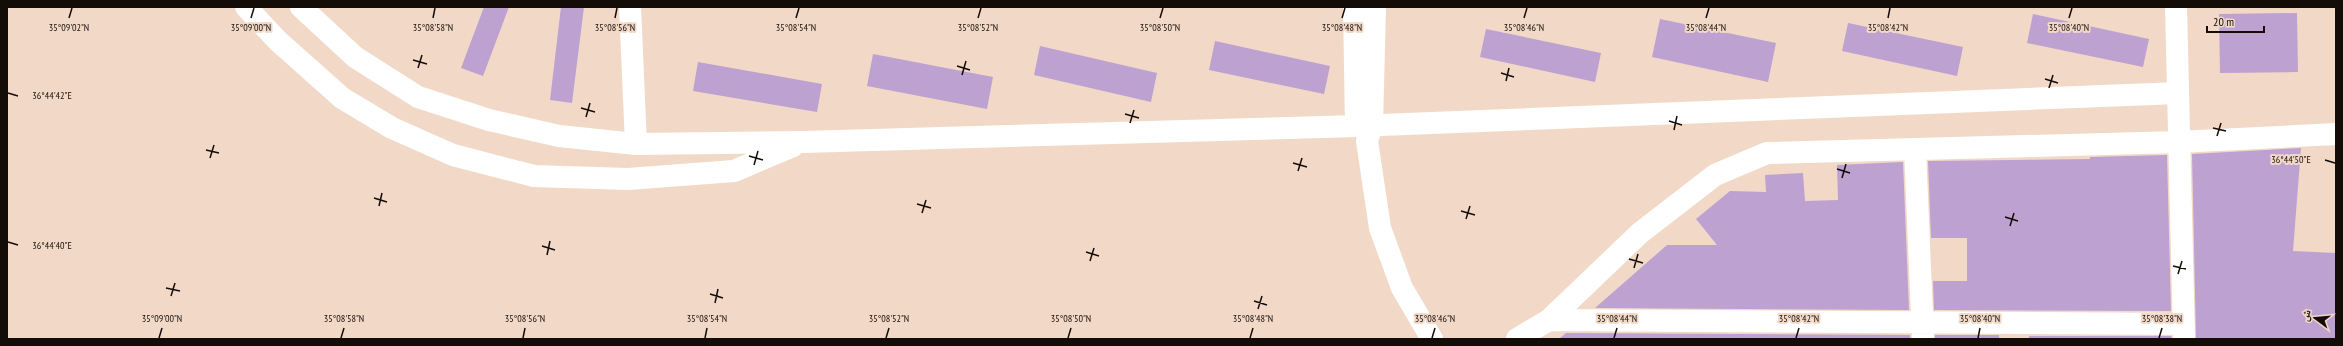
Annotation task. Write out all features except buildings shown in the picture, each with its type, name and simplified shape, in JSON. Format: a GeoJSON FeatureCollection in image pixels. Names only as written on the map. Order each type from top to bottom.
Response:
{"type":"FeatureCollection","features":[{"type":"Feature","properties":{"kind":"main road"},"geometry":{"type":"LineString","coordinates":[[246,7],[278,41],[342,98],[392,128],[453,155],[534,176],[628,179],[734,171],[804,142]]}},
{"type":"Feature","properties":{"kind":"main road"},"geometry":{"type":"LineString","coordinates":[[301,7],[355,57],[418,97],[489,120],[559,136],[636,144],[1365,131],[2178,93]]}},
{"type":"Feature","properties":{"kind":"main road"},"geometry":{"type":"LineString","coordinates":[[630,7],[636,144]]}},
{"type":"Feature","properties":{"kind":"main road"},"geometry":{"type":"LineString","coordinates":[[1354,7],[1365,131],[1380,228],[1402,288],[1432,339]]}},
{"type":"Feature","properties":{"kind":"main road"},"geometry":{"type":"LineString","coordinates":[[1365,131],[1374,7]]}},
{"type":"Feature","properties":{"kind":"main road"},"geometry":{"type":"LineString","coordinates":[[1549,320],[1922,331],[2184,332],[2176,7]]}},
{"type":"Feature","properties":{"kind":"main road"},"geometry":{"type":"LineString","coordinates":[[1517,339],[1549,320],[1640,234],[1714,175],[1767,153],[2179,142],[2336,134]]}},
{"type":"Feature","properties":{"kind":"main road"},"geometry":{"type":"LineString","coordinates":[[1915,149],[1922,331]]}}]}
